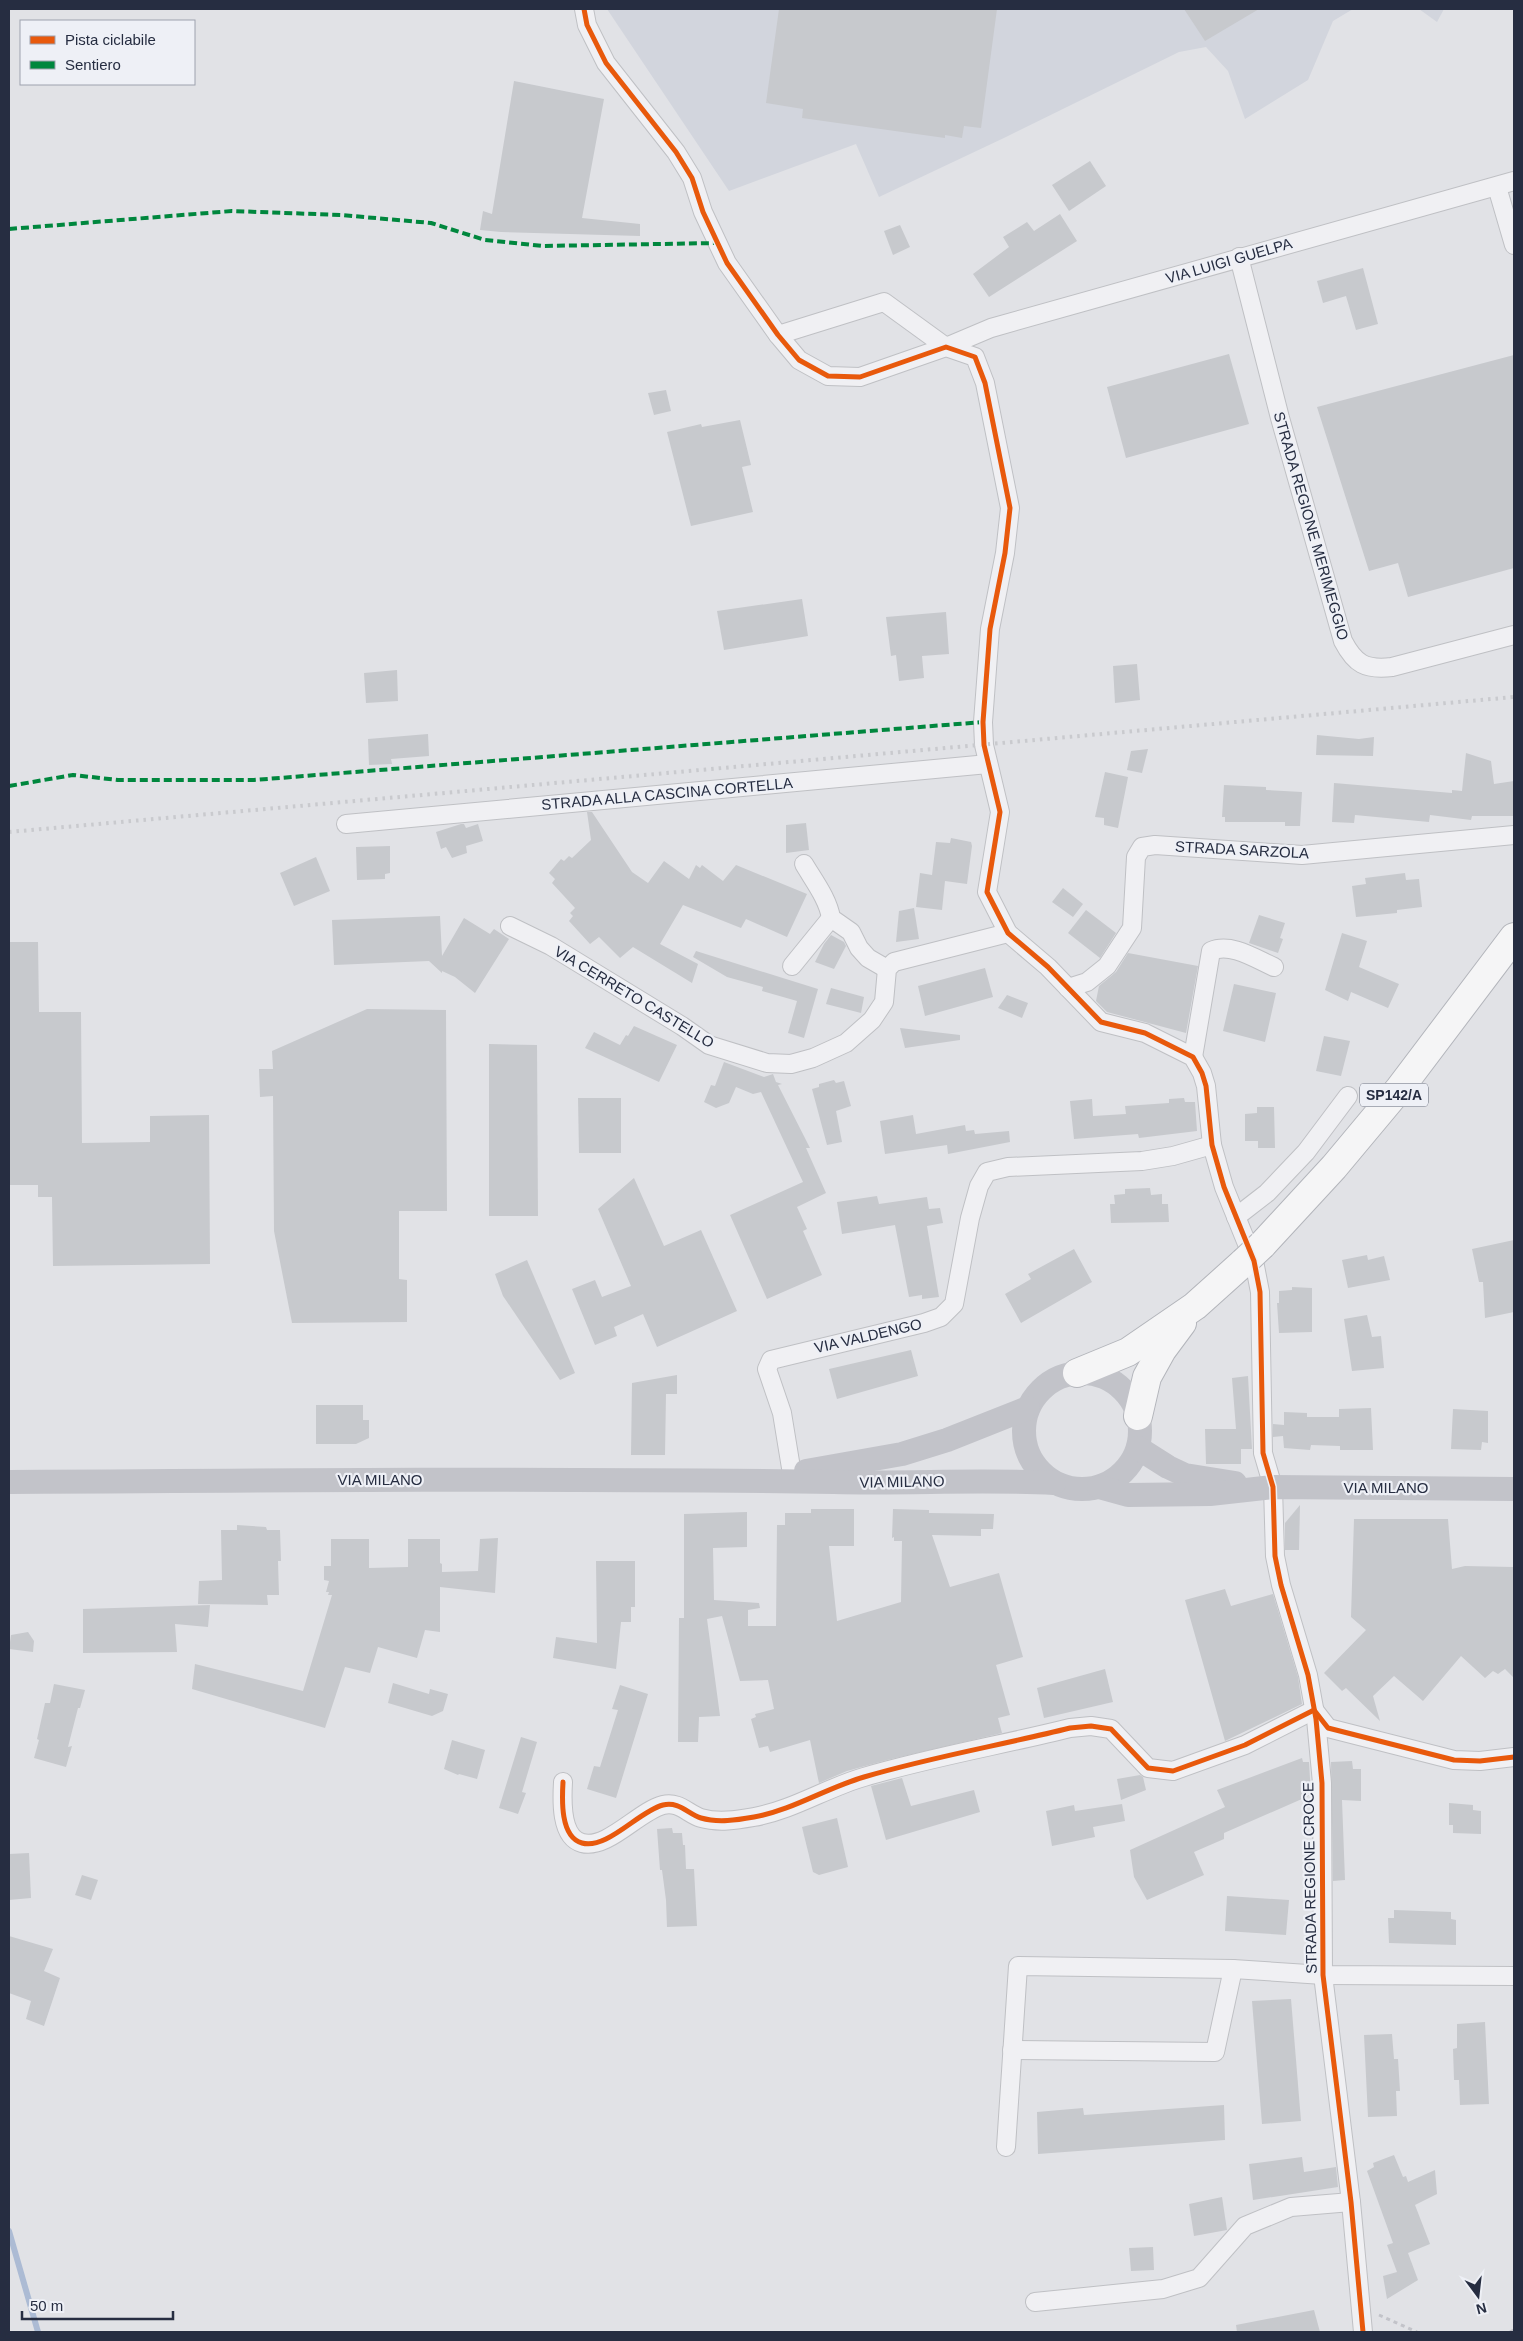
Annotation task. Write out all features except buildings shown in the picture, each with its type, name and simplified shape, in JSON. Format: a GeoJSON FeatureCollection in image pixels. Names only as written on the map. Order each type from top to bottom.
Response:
{"type":"FeatureCollection","features":[{"type":"Feature","properties":{"kind":"highway","name":"SP142/A"},"geometry":{"type":"LineString","coordinates":[[1078,1373],[1128,1352],[1195,1306],[1253,1253],[1334,1167],[1394,1095],[1514,937]]}},
{"type":"Feature","properties":{"kind":"highway","name":"SP142/A"},"geometry":{"type":"LineString","coordinates":[[1138,1416],[1147,1377],[1162,1350],[1195,1306]]}},
{"type":"Feature","properties":{"kind":"main road"},"geometry":{"type":"LineString","coordinates":[[1078,1373],[1098,1375],[1116,1384],[1130,1397],[1138,1416],[1140,1432],[1138,1448],[1124,1472],[1113,1481],[1099,1487],[1076,1489],[1054,1483],[1040,1473],[1024,1442],[1024,1425],[1028,1408],[1036,1395],[1048,1384],[1062,1376],[1078,1373]]}},
{"type":"Feature","properties":{"kind":"main road","name":"VIA MILANO"},"geometry":{"type":"LineString","coordinates":[[750,1481],[902,1454],[947,1440],[1028,1408]]}},
{"type":"Feature","properties":{"kind":"main road","name":"VIA MILANO"},"geometry":{"type":"LineString","coordinates":[[1138,1448],[1168,1467],[1185,1475],[1266,1488]]}},
{"type":"Feature","properties":{"kind":"main road","name":"VIA MILANO"},"geometry":{"type":"LineString","coordinates":[[9,1482],[750,1481],[848,1483],[1015,1481],[1054,1483]]}},
{"type":"Feature","properties":{"kind":"main road","name":"VIA MILANO"},"geometry":{"type":"LineString","coordinates":[[1099,1487],[1128,1495],[1210,1494],[1266,1488],[1514,1489]]}},
{"type":"Feature","properties":{"kind":"street"},"geometry":{"type":"LineString","coordinates":[[584,9],[587,25],[606,63],[676,152],[692,178],[703,212],[727,264],[778,335],[799,360],[828,376],[860,377],[946,347]]}},
{"type":"Feature","properties":{"kind":"street","name":"VIA LUIGI GUELPA"},"geometry":{"type":"LineString","coordinates":[[946,347],[991,328],[1514,181]]}},
{"type":"Feature","properties":{"kind":"street"},"geometry":{"type":"LineString","coordinates":[[1497,187],[1514,246]]}},
{"type":"Feature","properties":{"kind":"street","name":"STRADA REGIONE MERIMEGGIO"},"geometry":{"type":"LineString","coordinates":[[1239,258],[1280,418],[1343,640],[1352,657],[1364,666],[1378,669],[1514,635]]}},
{"type":"Feature","properties":{"kind":"street"},"geometry":{"type":"LineString","coordinates":[[778,335],[884,302],[946,347],[975,357],[985,383],[1010,508],[1005,553],[990,629],[983,722],[984,745],[1000,812],[988,892],[1008,933],[1048,967],[1101,1022],[1145,1033],[1194,1057]]}},
{"type":"Feature","properties":{"kind":"street","name":"STRADA ALLA CASCINA CORTELLA"},"geometry":{"type":"LineString","coordinates":[[346,824],[988,764]]}},
{"type":"Feature","properties":{"kind":"street","name":"STRADA SARZOLA"},"geometry":{"type":"LineString","coordinates":[[1068,988],[1087,982],[1107,966],[1132,928],[1136,857],[1142,847],[1155,845],[1302,855],[1514,835]]}},
{"type":"Feature","properties":{"kind":"street"},"geometry":{"type":"LineString","coordinates":[[804,864],[820,893],[829,904],[832,918],[851,932],[859,948],[868,958],[887,969],[894,962],[1008,933]]}},
{"type":"Feature","properties":{"kind":"street"},"geometry":{"type":"LineString","coordinates":[[792,966],[832,918]]}},
{"type":"Feature","properties":{"kind":"street","name":"VIA CERRETO CASTELLO"},"geometry":{"type":"LineString","coordinates":[[510,926],[551,946],[682,1026],[709,1045],[767,1063],[791,1064],[813,1058],[846,1043],[872,1020],[884,1002],[887,969]]}},
{"type":"Feature","properties":{"kind":"street"},"geometry":{"type":"LineString","coordinates":[[1266,1488],[1263,1453],[1260,1292],[1254,1261],[1236,1218],[1212,1145],[1206,1086],[1194,1057],[1211,951],[1217,948],[1230,948],[1274,967]]}},
{"type":"Feature","properties":{"kind":"street"},"geometry":{"type":"LineString","coordinates":[[1236,1218],[1267,1194],[1306,1152],[1348,1096]]}},
{"type":"Feature","properties":{"kind":"street","name":"VIA VALDENGO"},"geometry":{"type":"LineString","coordinates":[[792,1474],[782,1413],[767,1369],[771,1360],[924,1324],[940,1317],[954,1304],[970,1218],[979,1186],[987,1172],[1008,1167],[1142,1161],[1173,1156],[1212,1145]]}},
{"type":"Feature","properties":{"kind":"street","name":"STRADA REGIONE CROCE"},"geometry":{"type":"LineString","coordinates":[[1266,1488],[1280,1585],[1308,1675],[1314,1710],[1322,1782],[1323,1974],[1352,2202],[1362,2332]]}},
{"type":"Feature","properties":{"kind":"street"},"geometry":{"type":"LineString","coordinates":[[563,1782],[562,1803],[571,1835],[582,1843],[601,1842],[654,1808],[665,1804],[679,1806],[700,1818],[721,1821],[755,1816],[790,1807],[862,1777],[1070,1728],[1091,1726],[1111,1729],[1148,1768],[1173,1771],[1245,1745],[1314,1710],[1328,1728],[1454,1760],[1480,1761],[1514,1757]]}},
{"type":"Feature","properties":{"kind":"street","name":"STRADA REGIONE CROCE"},"geometry":{"type":"LineString","coordinates":[[1006,2147],[1018,1966],[1233,1969],[1323,1974]]}},
{"type":"Feature","properties":{"kind":"street"},"geometry":{"type":"LineString","coordinates":[[1012,2050],[1215,2052],[1233,1969]]}},
{"type":"Feature","properties":{"kind":"street"},"geometry":{"type":"LineString","coordinates":[[1323,1974],[1514,1976]]}},
{"type":"Feature","properties":{"kind":"street"},"geometry":{"type":"LineString","coordinates":[[1035,2302],[1163,2289],[1199,2278],[1245,2226],[1291,2207],[1352,2202]]}},
{"type":"Feature","properties":{"kind":"path"},"geometry":{"type":"LineString","coordinates":[[1360,2307],[1417,2332]]}},
{"type":"Feature","properties":{"kind":"path"},"geometry":{"type":"LineString","coordinates":[[1510,2332],[1514,2330]]}},
{"type":"Feature","properties":{"kind":"shaded area"},"geometry":{"type":"Polygon","coordinates":[[[607,9],[1353,9],[1333,21],[1308,80],[1245,119],[1228,71],[1206,47],[1179,52],[879,197],[856,144],[729,191],[607,9]]]}},
{"type":"Feature","properties":{"kind":"shaded area"},"geometry":{"type":"Polygon","coordinates":[[[1419,9],[1444,9],[1437,22],[1419,9]]]}},
{"type":"Feature","properties":{"kind":"waterway"},"geometry":{"type":"LineString","coordinates":[[9,2231],[38,2332]]}},
{"type":"Feature","properties":{"kind":"railway"},"geometry":{"type":"LineString","coordinates":[[9,832],[1514,697]]}},
{"type":"Feature","properties":{"kind":"marked path"},"geometry":{"type":"LineString","coordinates":[[9,229],[232,211],[341,215],[431,223],[485,240],[543,246],[717,243]]}},
{"type":"Feature","properties":{"kind":"marked path"},"geometry":{"type":"LineString","coordinates":[[9,786],[73,775],[118,780],[254,780],[983,722]]}},
{"type":"Feature","properties":{"kind":"cycle path"},"geometry":{"type":"LineString","coordinates":[[584,9],[587,25],[606,63],[676,152],[692,178],[703,212],[727,263],[778,335],[799,360],[828,376],[860,377],[946,347],[975,357],[985,383],[1010,508],[1005,553],[990,629],[983,722],[984,745],[1000,812],[987,892],[1008,933],[1048,967],[1101,1022],[1145,1033],[1193,1057],[1202,1073],[1206,1086],[1212,1145],[1224,1187],[1254,1261],[1260,1292],[1263,1453],[1273,1487],[1275,1556],[1281,1585],[1308,1675],[1316,1719],[1322,1783],[1323,1975],[1351,2202],[1363,2332]]}},
{"type":"Feature","properties":{"kind":"cycle path"},"geometry":{"type":"LineString","coordinates":[[563,1782],[562,1798],[566,1826],[575,1839],[582,1843],[592,1844],[612,1836],[644,1814],[663,1805],[679,1806],[707,1820],[754,1817],[768,1814],[836,1787],[889,1770],[1070,1728],[1091,1726],[1111,1729],[1148,1768],[1173,1771],[1245,1745],[1314,1710],[1328,1728],[1454,1760],[1480,1761],[1514,1757]]}}]}
